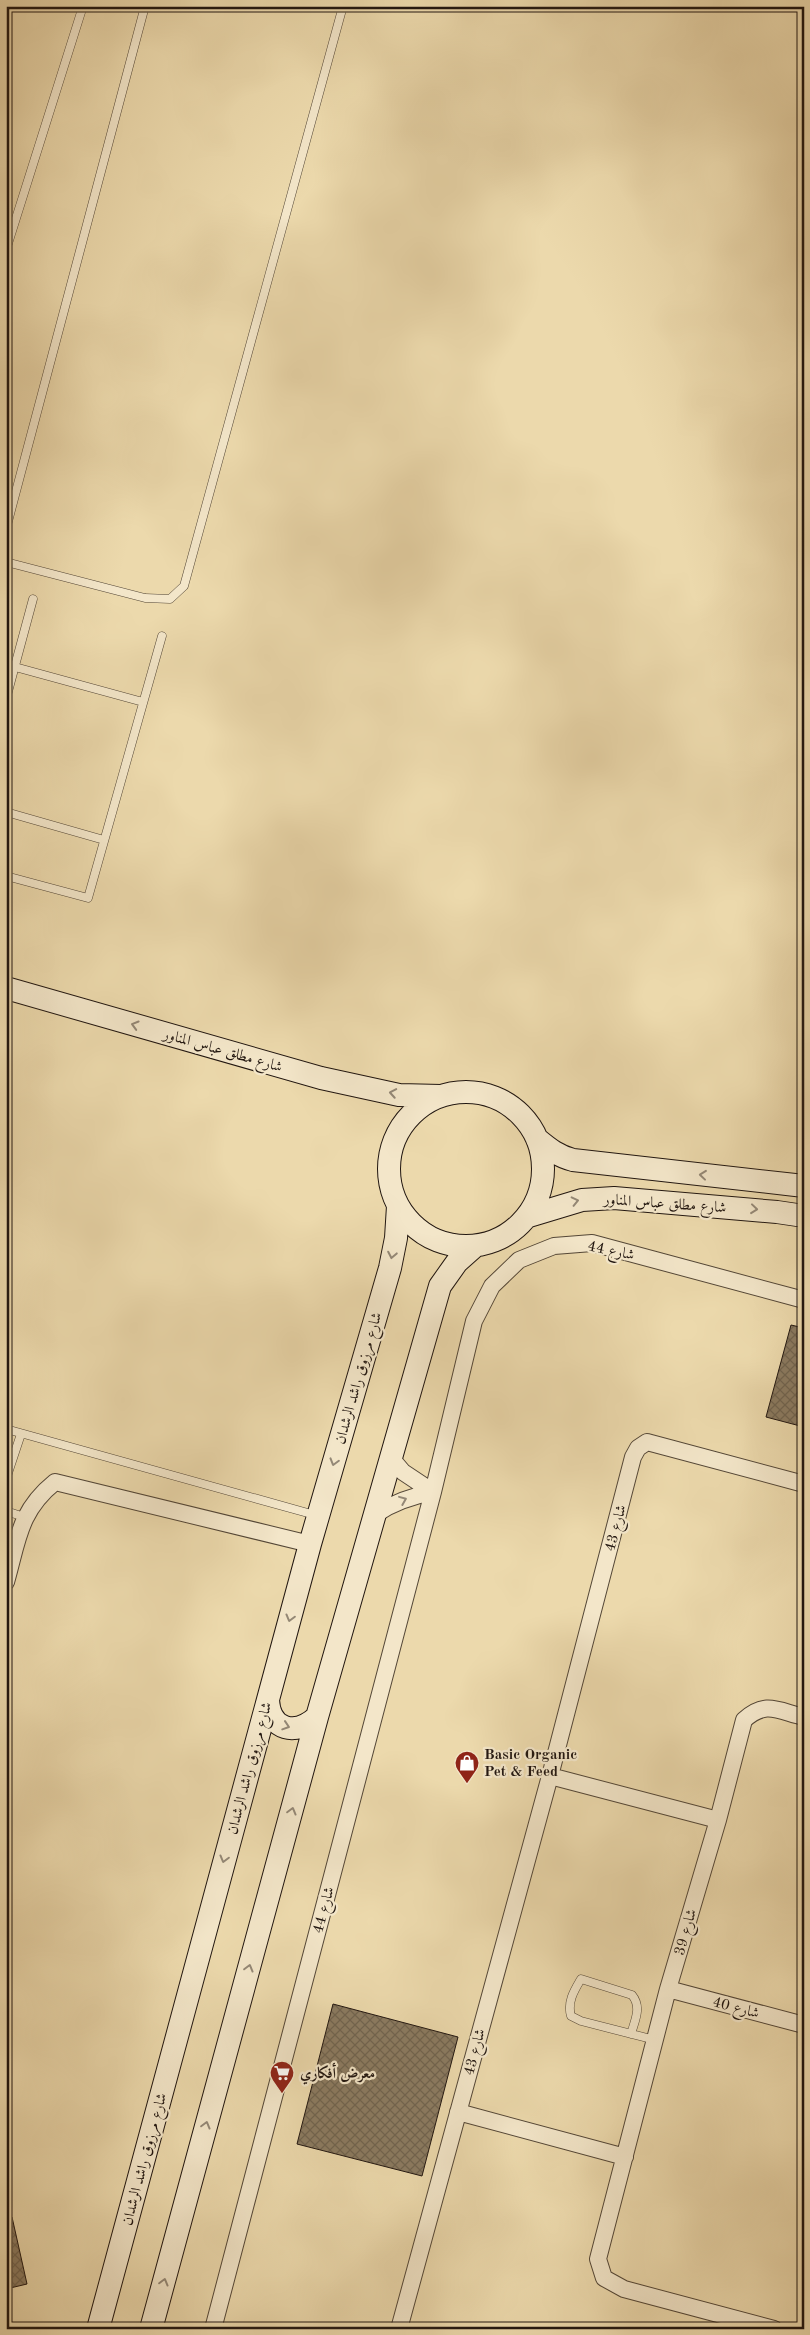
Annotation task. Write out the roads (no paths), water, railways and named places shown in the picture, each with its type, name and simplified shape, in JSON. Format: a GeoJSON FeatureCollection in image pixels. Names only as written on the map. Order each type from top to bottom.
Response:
{"type":"FeatureCollection","features":[{"type":"Feature","properties":{"kind":"street","name":"شارع مطلق عباس المناور"},"geometry":{"type":"LineString","coordinates":[[6,988],[321,1078],[399,1095],[442,1096]]}},
{"type":"Feature","properties":{"kind":"street"},"geometry":{"type":"LineString","coordinates":[[461,1092],[480,1093],[498,1099],[521,1116],[537,1139],[543,1158],[543,1179],[538,1198],[528,1216],[514,1231],[495,1241],[475,1246],[452,1246],[430,1238],[412,1225],[398,1206],[390,1185],[389,1170],[394,1140],[405,1121],[422,1106],[442,1096],[461,1092]]}},
{"type":"Feature","properties":{"kind":"street","name":"شارع مطلق عباس المناور"},"geometry":{"type":"LineString","coordinates":[[537,1139],[551,1152],[573,1160],[804,1186]]}},
{"type":"Feature","properties":{"kind":"street","name":"شارع مطلق عباس المناور"},"geometry":{"type":"LineString","coordinates":[[528,1216],[582,1200],[614,1198],[767,1210],[804,1216]]}},
{"type":"Feature","properties":{"kind":"street","name":"شارع مرزوق راشد الرشدان"},"geometry":{"type":"LineString","coordinates":[[98,2329],[310,1544],[390,1268],[396,1238],[398,1206]]}},
{"type":"Feature","properties":{"kind":"street","name":"شارع 44"},"geometry":{"type":"LineString","coordinates":[[213,2329],[433,1492],[474,1321],[492,1286],[519,1260],[554,1246],[592,1243],[804,1300]]}},
{"type":"Feature","properties":{"kind":"street"},"geometry":{"type":"LineString","coordinates":[[151,2329],[317,1717],[440,1286],[456,1262],[475,1246]]}},
{"type":"Feature","properties":{"kind":"street","name":"شارع 43"},"geometry":{"type":"LineString","coordinates":[[399,2329],[550,1776],[633,1457],[638,1448],[647,1442],[804,1484]]}},
{"type":"Feature","properties":{"kind":"street"},"geometry":{"type":"LineString","coordinates":[[392,1459],[403,1472],[433,1492]]}},
{"type":"Feature","properties":{"kind":"street"},"geometry":{"type":"LineString","coordinates":[[6,1582],[24,1516],[41,1493],[55,1482],[310,1544]]}},
{"type":"Feature","properties":{"kind":"street"},"geometry":{"type":"LineString","coordinates":[[376,1514],[410,1496],[433,1492]]}},
{"type":"Feature","properties":{"kind":"street"},"geometry":{"type":"LineString","coordinates":[[268,1700],[268,1711],[275,1721],[285,1727],[297,1729],[308,1725],[317,1717]]}},
{"type":"Feature","properties":{"kind":"street","name":"شارع 39"},"geometry":{"type":"LineString","coordinates":[[774,2329],[624,2289],[604,2278],[598,2258],[668,1990],[718,1820],[744,1720],[754,1711],[764,1707],[804,1718]]}},
{"type":"Feature","properties":{"kind":"street"},"geometry":{"type":"LineString","coordinates":[[550,1776],[718,1820]]}},
{"type":"Feature","properties":{"kind":"street","name":"شارع 40"},"geometry":{"type":"LineString","coordinates":[[668,1990],[804,2025]]}},
{"type":"Feature","properties":{"kind":"street"},"geometry":{"type":"LineString","coordinates":[[458,2112],[625,2157]]}},
{"type":"Feature","properties":{"kind":"lane"},"geometry":{"type":"LineString","coordinates":[[6,250],[82,6]]}},
{"type":"Feature","properties":{"kind":"lane"},"geometry":{"type":"LineString","coordinates":[[6,529],[145,6]]}},
{"type":"Feature","properties":{"kind":"lane"},"geometry":{"type":"LineString","coordinates":[[6,562],[145,598],[170,599],[184,586],[343,6]]}},
{"type":"Feature","properties":{"kind":"lane"},"geometry":{"type":"LineString","coordinates":[[6,699],[33,599]]}},
{"type":"Feature","properties":{"kind":"lane"},"geometry":{"type":"LineString","coordinates":[[6,876],[88,898],[162,636]]}},
{"type":"Feature","properties":{"kind":"lane"},"geometry":{"type":"LineString","coordinates":[[15,667],[143,702]]}},
{"type":"Feature","properties":{"kind":"lane"},"geometry":{"type":"LineString","coordinates":[[6,812],[104,840]]}},
{"type":"Feature","properties":{"kind":"lane"},"geometry":{"type":"LineString","coordinates":[[6,1429],[318,1515]]}},
{"type":"Feature","properties":{"kind":"lane"},"geometry":{"type":"LineString","coordinates":[[6,1479],[21,1434]]}},
{"type":"Feature","properties":{"kind":"lane"},"geometry":{"type":"LineString","coordinates":[[6,1510],[24,1516]]}},
{"type":"Feature","properties":{"kind":"lane"},"geometry":{"type":"LineString","coordinates":[[631,2034],[638,2012],[637,2000],[632,1995],[581,1979],[569,2008],[571,2016],[581,2021],[631,2034],[655,2040]]}},
{"type":"Feature","properties":{"kind":"place","name":"Basic Organic Pet & Feed"},"geometry":{"type":"Point","coordinates":[467,1784]}},
{"type":"Feature","properties":{"kind":"place","name":"معرض أفكاري"},"geometry":{"type":"Point","coordinates":[282,2094]}}]}
